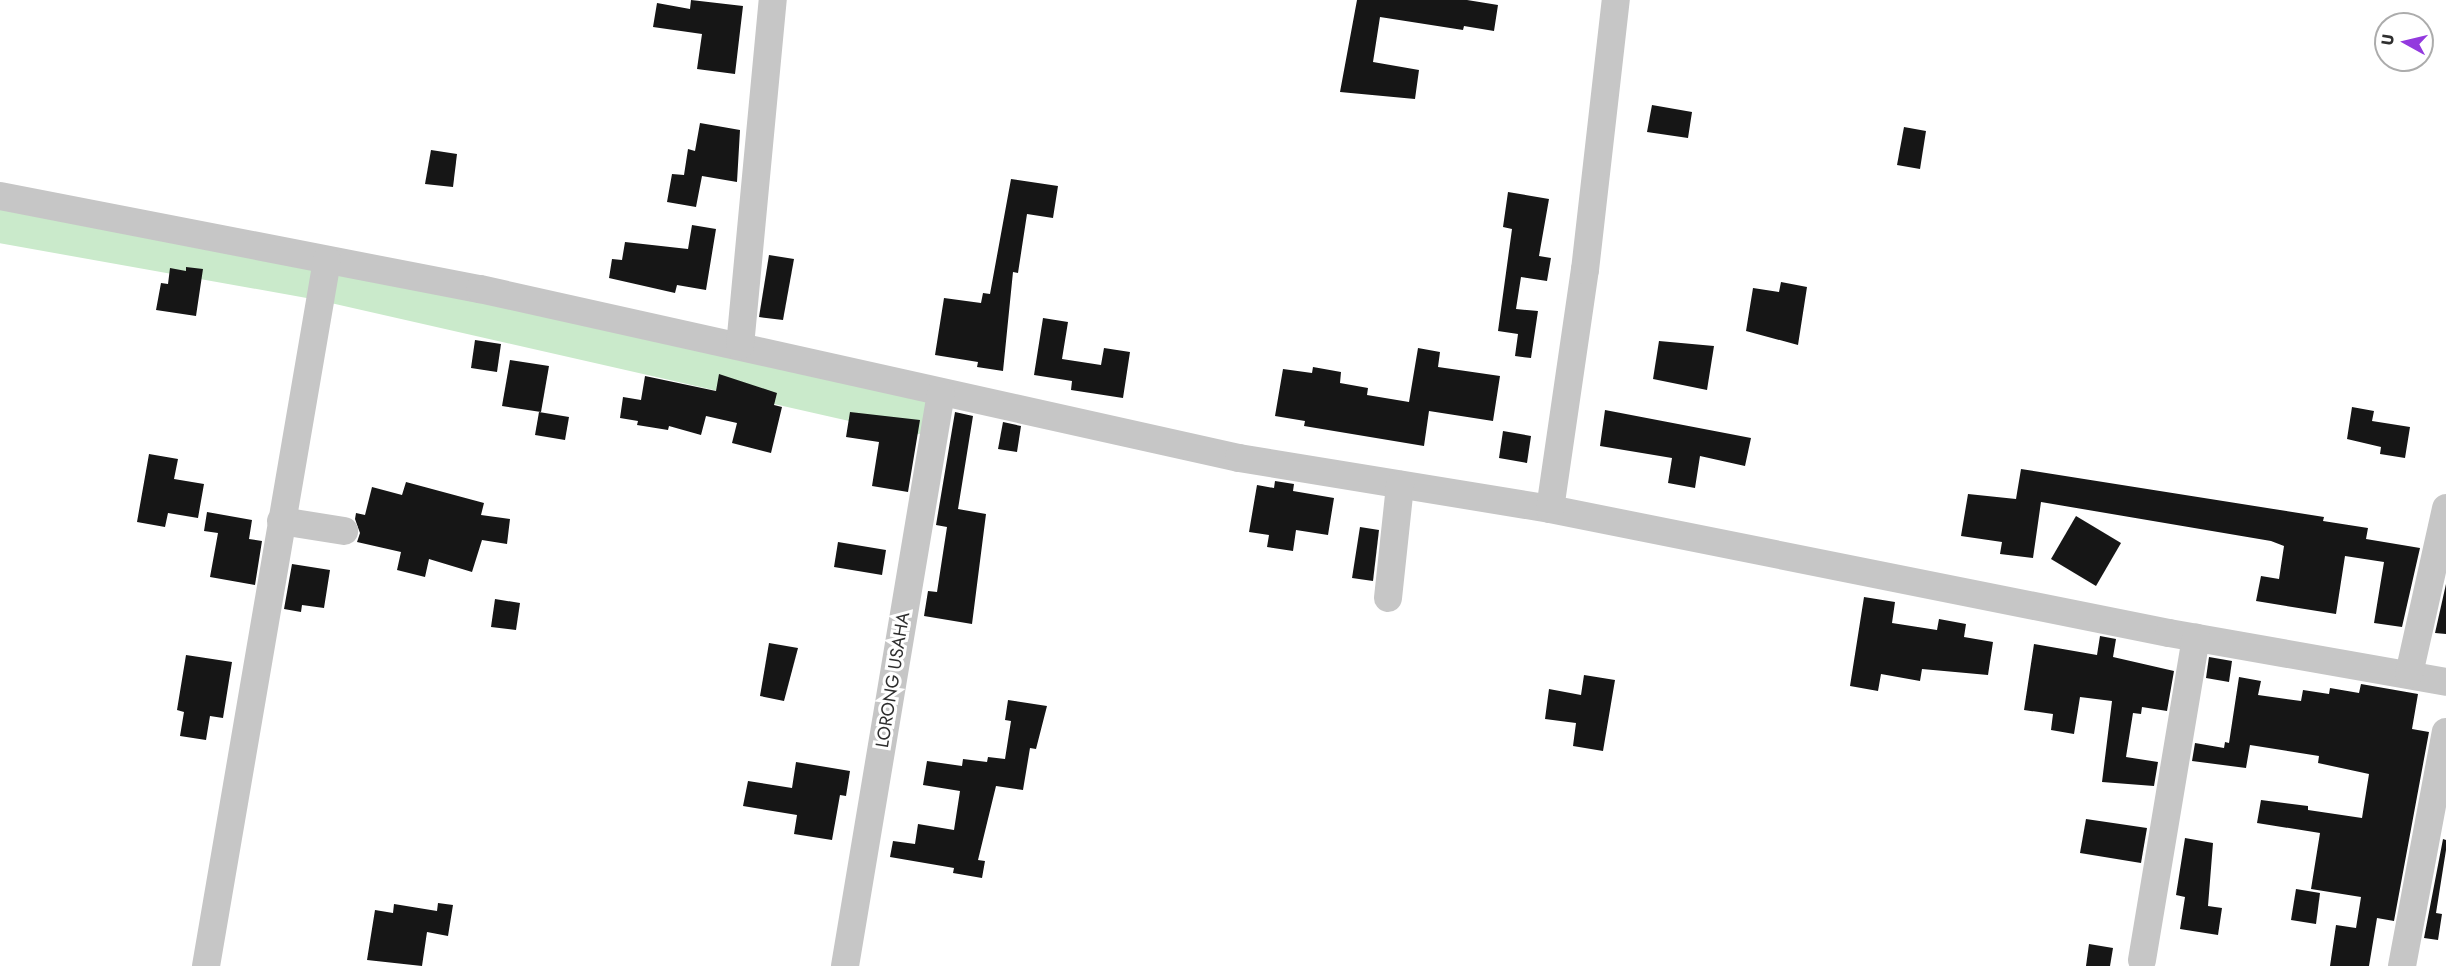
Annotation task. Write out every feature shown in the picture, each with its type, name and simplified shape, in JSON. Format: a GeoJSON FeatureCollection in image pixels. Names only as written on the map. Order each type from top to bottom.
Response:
{"type":"FeatureCollection","features":[{"type":"Feature","properties":{"kind":"street"},"geometry":{"type":"LineString","coordinates":[[740,346],[773,0]]}},
{"type":"Feature","properties":{"kind":"street"},"geometry":{"type":"LineString","coordinates":[[1550,509],[1585,270],[1616,0]]}},
{"type":"Feature","properties":{"kind":"street"},"geometry":{"type":"LineString","coordinates":[[0,196],[326,266],[740,346],[941,393],[1239,458],[1550,509],[2196,637],[2446,682]]}},
{"type":"Feature","properties":{"kind":"street"},"geometry":{"type":"LineString","coordinates":[[206,966],[326,266]]}},
{"type":"Feature","properties":{"kind":"street","name":"LORONG USAHA"},"geometry":{"type":"LineString","coordinates":[[845,966],[941,393]]}},
{"type":"Feature","properties":{"kind":"street"},"geometry":{"type":"LineString","coordinates":[[1388,598],[1400,485]]}},
{"type":"Feature","properties":{"kind":"street"},"geometry":{"type":"LineString","coordinates":[[2409,674],[2446,508]]}},
{"type":"Feature","properties":{"kind":"street"},"geometry":{"type":"LineString","coordinates":[[281,521],[344,531]]}},
{"type":"Feature","properties":{"kind":"street"},"geometry":{"type":"LineString","coordinates":[[2142,960],[2196,637]]}},
{"type":"Feature","properties":{"kind":"street"},"geometry":{"type":"LineString","coordinates":[[2402,966],[2446,732]]}},
{"type":"Feature","properties":{"kind":"building"},"geometry":{"type":"Polygon","coordinates":[[[691,0],[743,6],[735,74],[697,69],[702,34],[653,27],[657,3],[690,9],[691,0]]]}},
{"type":"Feature","properties":{"kind":"building"},"geometry":{"type":"Polygon","coordinates":[[[1357,0],[1467,0],[1498,5],[1494,31],[1464,26],[1463,30],[1380,17],[1373,62],[1419,70],[1415,99],[1340,92],[1357,0]]]}},
{"type":"Feature","properties":{"kind":"building"},"geometry":{"type":"Polygon","coordinates":[[[1652,105],[1692,112],[1688,138],[1647,132],[1652,105]]]}},
{"type":"Feature","properties":{"kind":"building"},"geometry":{"type":"Polygon","coordinates":[[[700,123],[740,130],[737,182],[702,176],[696,207],[667,202],[672,174],[684,175],[688,149],[695,151],[700,123]]]}},
{"type":"Feature","properties":{"kind":"building"},"geometry":{"type":"Polygon","coordinates":[[[1904,127],[1926,131],[1920,169],[1897,165],[1904,127]]]}},
{"type":"Feature","properties":{"kind":"building"},"geometry":{"type":"Polygon","coordinates":[[[431,150],[457,154],[453,187],[425,184],[431,150]]]}},
{"type":"Feature","properties":{"kind":"building"},"geometry":{"type":"Polygon","coordinates":[[[1011,179],[1058,186],[1053,218],[1027,214],[1018,273],[1013,272],[1003,371],[977,367],[978,362],[935,355],[944,298],[981,303],[983,293],[990,294],[1011,179]]]}},
{"type":"Feature","properties":{"kind":"building"},"geometry":{"type":"Polygon","coordinates":[[[1508,192],[1549,199],[1539,256],[1551,258],[1547,281],[1521,277],[1516,309],[1538,311],[1531,358],[1515,356],[1518,334],[1498,331],[1512,229],[1503,227],[1508,192]]]}},
{"type":"Feature","properties":{"kind":"building"},"geometry":{"type":"Polygon","coordinates":[[[692,225],[716,229],[706,290],[677,285],[675,293],[609,278],[612,259],[622,260],[625,242],[688,249],[692,225]]]}},
{"type":"Feature","properties":{"kind":"building"},"geometry":{"type":"Polygon","coordinates":[[[769,255],[794,259],[783,320],[759,317],[769,255]]]}},
{"type":"Feature","properties":{"kind":"building"},"geometry":{"type":"Polygon","coordinates":[[[186,267],[203,269],[196,316],[156,310],[161,283],[168,284],[170,268],[186,271],[186,267]]]}},
{"type":"Feature","properties":{"kind":"building"},"geometry":{"type":"Polygon","coordinates":[[[1781,282],[1807,287],[1798,345],[1746,331],[1753,288],[1779,292],[1781,282]]]}},
{"type":"Feature","properties":{"kind":"building"},"geometry":{"type":"Polygon","coordinates":[[[1043,318],[1068,322],[1062,359],[1101,365],[1104,348],[1130,352],[1123,398],[1071,390],[1072,381],[1034,375],[1043,318]]]}},
{"type":"Feature","properties":{"kind":"building"},"geometry":{"type":"Polygon","coordinates":[[[475,340],[501,344],[497,372],[471,368],[475,340]]]}},
{"type":"Feature","properties":{"kind":"building"},"geometry":{"type":"Polygon","coordinates":[[[1659,341],[1714,346],[1707,390],[1653,379],[1659,341]]]}},
{"type":"Feature","properties":{"kind":"building"},"geometry":{"type":"Polygon","coordinates":[[[1418,348],[1440,352],[1438,367],[1500,376],[1493,421],[1429,411],[1424,446],[1304,426],[1305,421],[1275,416],[1283,369],[1312,373],[1313,367],[1341,372],[1340,383],[1368,388],[1367,395],[1409,402],[1418,348]]]}},
{"type":"Feature","properties":{"kind":"building"},"geometry":{"type":"Polygon","coordinates":[[[510,360],[549,366],[541,412],[502,406],[510,360]]]}},
{"type":"Feature","properties":{"kind":"building"},"geometry":{"type":"Polygon","coordinates":[[[719,374],[777,393],[774,405],[782,407],[771,453],[732,443],[737,423],[706,416],[701,435],[669,426],[668,430],[637,425],[638,421],[620,418],[623,397],[641,400],[645,376],[716,391],[719,374]]]}},
{"type":"Feature","properties":{"kind":"building"},"geometry":{"type":"Polygon","coordinates":[[[2352,407],[2374,411],[2372,421],[2410,427],[2405,458],[2380,454],[2381,447],[2347,439],[2352,407]]]}},
{"type":"Feature","properties":{"kind":"building"},"geometry":{"type":"Polygon","coordinates":[[[1605,410],[1751,438],[1745,466],[1700,456],[1695,488],[1668,483],[1672,458],[1600,446],[1605,410]]]}},
{"type":"Feature","properties":{"kind":"building"},"geometry":{"type":"Polygon","coordinates":[[[539,412],[569,417],[565,440],[535,435],[539,412]]]}},
{"type":"Feature","properties":{"kind":"building"},"geometry":{"type":"Polygon","coordinates":[[[850,412],[920,420],[908,492],[872,486],[879,442],[846,437],[850,412]]]}},
{"type":"Feature","properties":{"kind":"building"},"geometry":{"type":"Polygon","coordinates":[[[955,412],[973,416],[958,509],[986,514],[972,624],[924,616],[928,591],[937,592],[947,527],[936,525],[955,412]]]}},
{"type":"Feature","properties":{"kind":"building"},"geometry":{"type":"Polygon","coordinates":[[[1003,422],[1021,426],[1017,452],[998,449],[1003,422]]]}},
{"type":"Feature","properties":{"kind":"building"},"geometry":{"type":"Polygon","coordinates":[[[1503,431],[1531,436],[1527,463],[1499,458],[1503,431]]]}},
{"type":"Feature","properties":{"kind":"building"},"geometry":{"type":"Polygon","coordinates":[[[149,454],[178,459],[174,479],[204,484],[198,518],[168,513],[165,527],[137,522],[149,454]]]}},
{"type":"Feature","properties":{"kind":"building"},"geometry":{"type":"Polygon","coordinates":[[[2021,469],[2324,517],[2323,521],[2368,528],[2366,539],[2420,548],[2402,627],[2374,623],[2384,562],[2345,556],[2336,614],[2256,601],[2261,576],[2279,579],[2284,546],[2271,541],[2041,502],[2033,558],[2000,554],[2002,542],[1961,536],[1968,494],[2016,499],[2021,469]]]}},
{"type":"Feature","properties":{"kind":"building"},"geometry":{"type":"Polygon","coordinates":[[[1275,481],[1294,484],[1293,491],[1334,498],[1328,535],[1296,530],[1293,551],[1267,547],[1269,535],[1249,532],[1257,485],[1274,488],[1275,481]]]}},
{"type":"Feature","properties":{"kind":"building"},"geometry":{"type":"Polygon","coordinates":[[[406,482],[484,503],[481,515],[510,519],[507,544],[482,540],[472,572],[429,559],[425,577],[397,570],[401,552],[357,542],[360,533],[355,519],[356,513],[365,515],[372,487],[402,495],[406,482]]]}},
{"type":"Feature","properties":{"kind":"building"},"geometry":{"type":"Polygon","coordinates":[[[207,512],[252,520],[249,539],[262,541],[255,585],[210,577],[218,533],[204,531],[207,512]]]}},
{"type":"Feature","properties":{"kind":"building"},"geometry":{"type":"Polygon","coordinates":[[[2076,516],[2121,543],[2096,586],[2051,559],[2076,516]]]}},
{"type":"Feature","properties":{"kind":"building"},"geometry":{"type":"Polygon","coordinates":[[[1360,527],[1379,530],[1373,581],[1352,578],[1360,527]]]}},
{"type":"Feature","properties":{"kind":"building"},"geometry":{"type":"Polygon","coordinates":[[[838,542],[886,550],[882,575],[834,567],[838,542]]]}},
{"type":"Feature","properties":{"kind":"building"},"geometry":{"type":"Polygon","coordinates":[[[292,564],[330,570],[324,608],[302,605],[301,612],[284,609],[292,564]]]}},
{"type":"Feature","properties":{"kind":"building"},"geometry":{"type":"Polygon","coordinates":[[[2446,584],[2446,634],[2435,633],[2446,584]]]}},
{"type":"Feature","properties":{"kind":"building"},"geometry":{"type":"Polygon","coordinates":[[[1864,597],[1895,602],[1892,623],[1937,630],[1939,619],[1966,624],[1964,637],[1993,642],[1988,675],[1922,669],[1920,681],[1881,674],[1878,691],[1850,686],[1864,597]]]}},
{"type":"Feature","properties":{"kind":"building"},"geometry":{"type":"Polygon","coordinates":[[[495,599],[520,603],[516,630],[491,627],[495,599]]]}},
{"type":"Feature","properties":{"kind":"building"},"geometry":{"type":"Polygon","coordinates":[[[2100,636],[2116,639],[2113,657],[2174,671],[2167,711],[2142,707],[2141,714],[2133,713],[2126,757],[2158,762],[2154,786],[2102,782],[2112,701],[2080,697],[2074,734],[2051,730],[2053,714],[2024,710],[2034,644],[2097,655],[2100,636]]]}},
{"type":"Feature","properties":{"kind":"building"},"geometry":{"type":"Polygon","coordinates":[[[769,643],[798,648],[784,701],[760,696],[769,643]]]}},
{"type":"Feature","properties":{"kind":"building"},"geometry":{"type":"Polygon","coordinates":[[[186,655],[232,662],[223,718],[210,716],[206,740],[180,736],[184,712],[177,710],[186,655]]]}},
{"type":"Feature","properties":{"kind":"building"},"geometry":{"type":"Polygon","coordinates":[[[2209,657],[2232,661],[2229,682],[2206,678],[2209,657]]]}},
{"type":"Feature","properties":{"kind":"building"},"geometry":{"type":"Polygon","coordinates":[[[1584,675],[1615,680],[1603,751],[1573,746],[1576,723],[1545,719],[1549,689],[1581,695],[1584,675]]]}},
{"type":"Feature","properties":{"kind":"building"},"geometry":{"type":"Polygon","coordinates":[[[2239,677],[2261,681],[2258,695],[2301,701],[2303,690],[2329,694],[2330,688],[2359,693],[2361,684],[2418,694],[2412,729],[2429,732],[2394,921],[2377,918],[2369,966],[2330,966],[2336,925],[2356,928],[2361,897],[2311,889],[2320,833],[2257,823],[2261,800],[2308,806],[2308,810],[2362,818],[2369,774],[2318,763],[2319,756],[2250,745],[2246,768],[2192,761],[2195,743],[2224,748],[2225,742],[2229,743],[2239,677]]]}},
{"type":"Feature","properties":{"kind":"building"},"geometry":{"type":"Polygon","coordinates":[[[1008,700],[1047,706],[1036,749],[1030,748],[1023,790],[996,786],[978,860],[985,861],[982,878],[953,873],[954,868],[890,857],[893,841],[915,844],[918,824],[954,830],[960,791],[923,785],[927,761],[962,766],[963,759],[987,762],[988,757],[1005,759],[1011,721],[1005,720],[1008,700]]]}},
{"type":"Feature","properties":{"kind":"building"},"geometry":{"type":"Polygon","coordinates":[[[796,762],[850,771],[846,796],[840,795],[832,840],[794,834],[797,815],[743,806],[748,781],[792,788],[796,762]]]}},
{"type":"Feature","properties":{"kind":"building"},"geometry":{"type":"Polygon","coordinates":[[[2086,819],[2147,828],[2141,863],[2080,853],[2086,819]]]}},
{"type":"Feature","properties":{"kind":"building"},"geometry":{"type":"Polygon","coordinates":[[[2185,838],[2213,843],[2208,906],[2222,908],[2218,935],[2180,929],[2185,897],[2176,895],[2185,838]]]}},
{"type":"Feature","properties":{"kind":"building"},"geometry":{"type":"Polygon","coordinates":[[[2443,839],[2446,840],[2446,850],[2436,913],[2442,914],[2438,940],[2424,938],[2443,839]]]}},
{"type":"Feature","properties":{"kind":"building"},"geometry":{"type":"Polygon","coordinates":[[[2296,889],[2320,893],[2316,924],[2291,920],[2296,889]]]}},
{"type":"Feature","properties":{"kind":"building"},"geometry":{"type":"Polygon","coordinates":[[[438,903],[453,905],[448,936],[427,932],[422,966],[367,960],[375,910],[393,913],[394,904],[437,911],[438,903]]]}},
{"type":"Feature","properties":{"kind":"building"},"geometry":{"type":"Polygon","coordinates":[[[2089,944],[2113,948],[2110,966],[2086,966],[2089,944]]]}},
{"type":"Feature","properties":{"kind":"waterway"},"geometry":{"type":"LineString","coordinates":[[0,224],[324,282],[913,416]]}}]}
